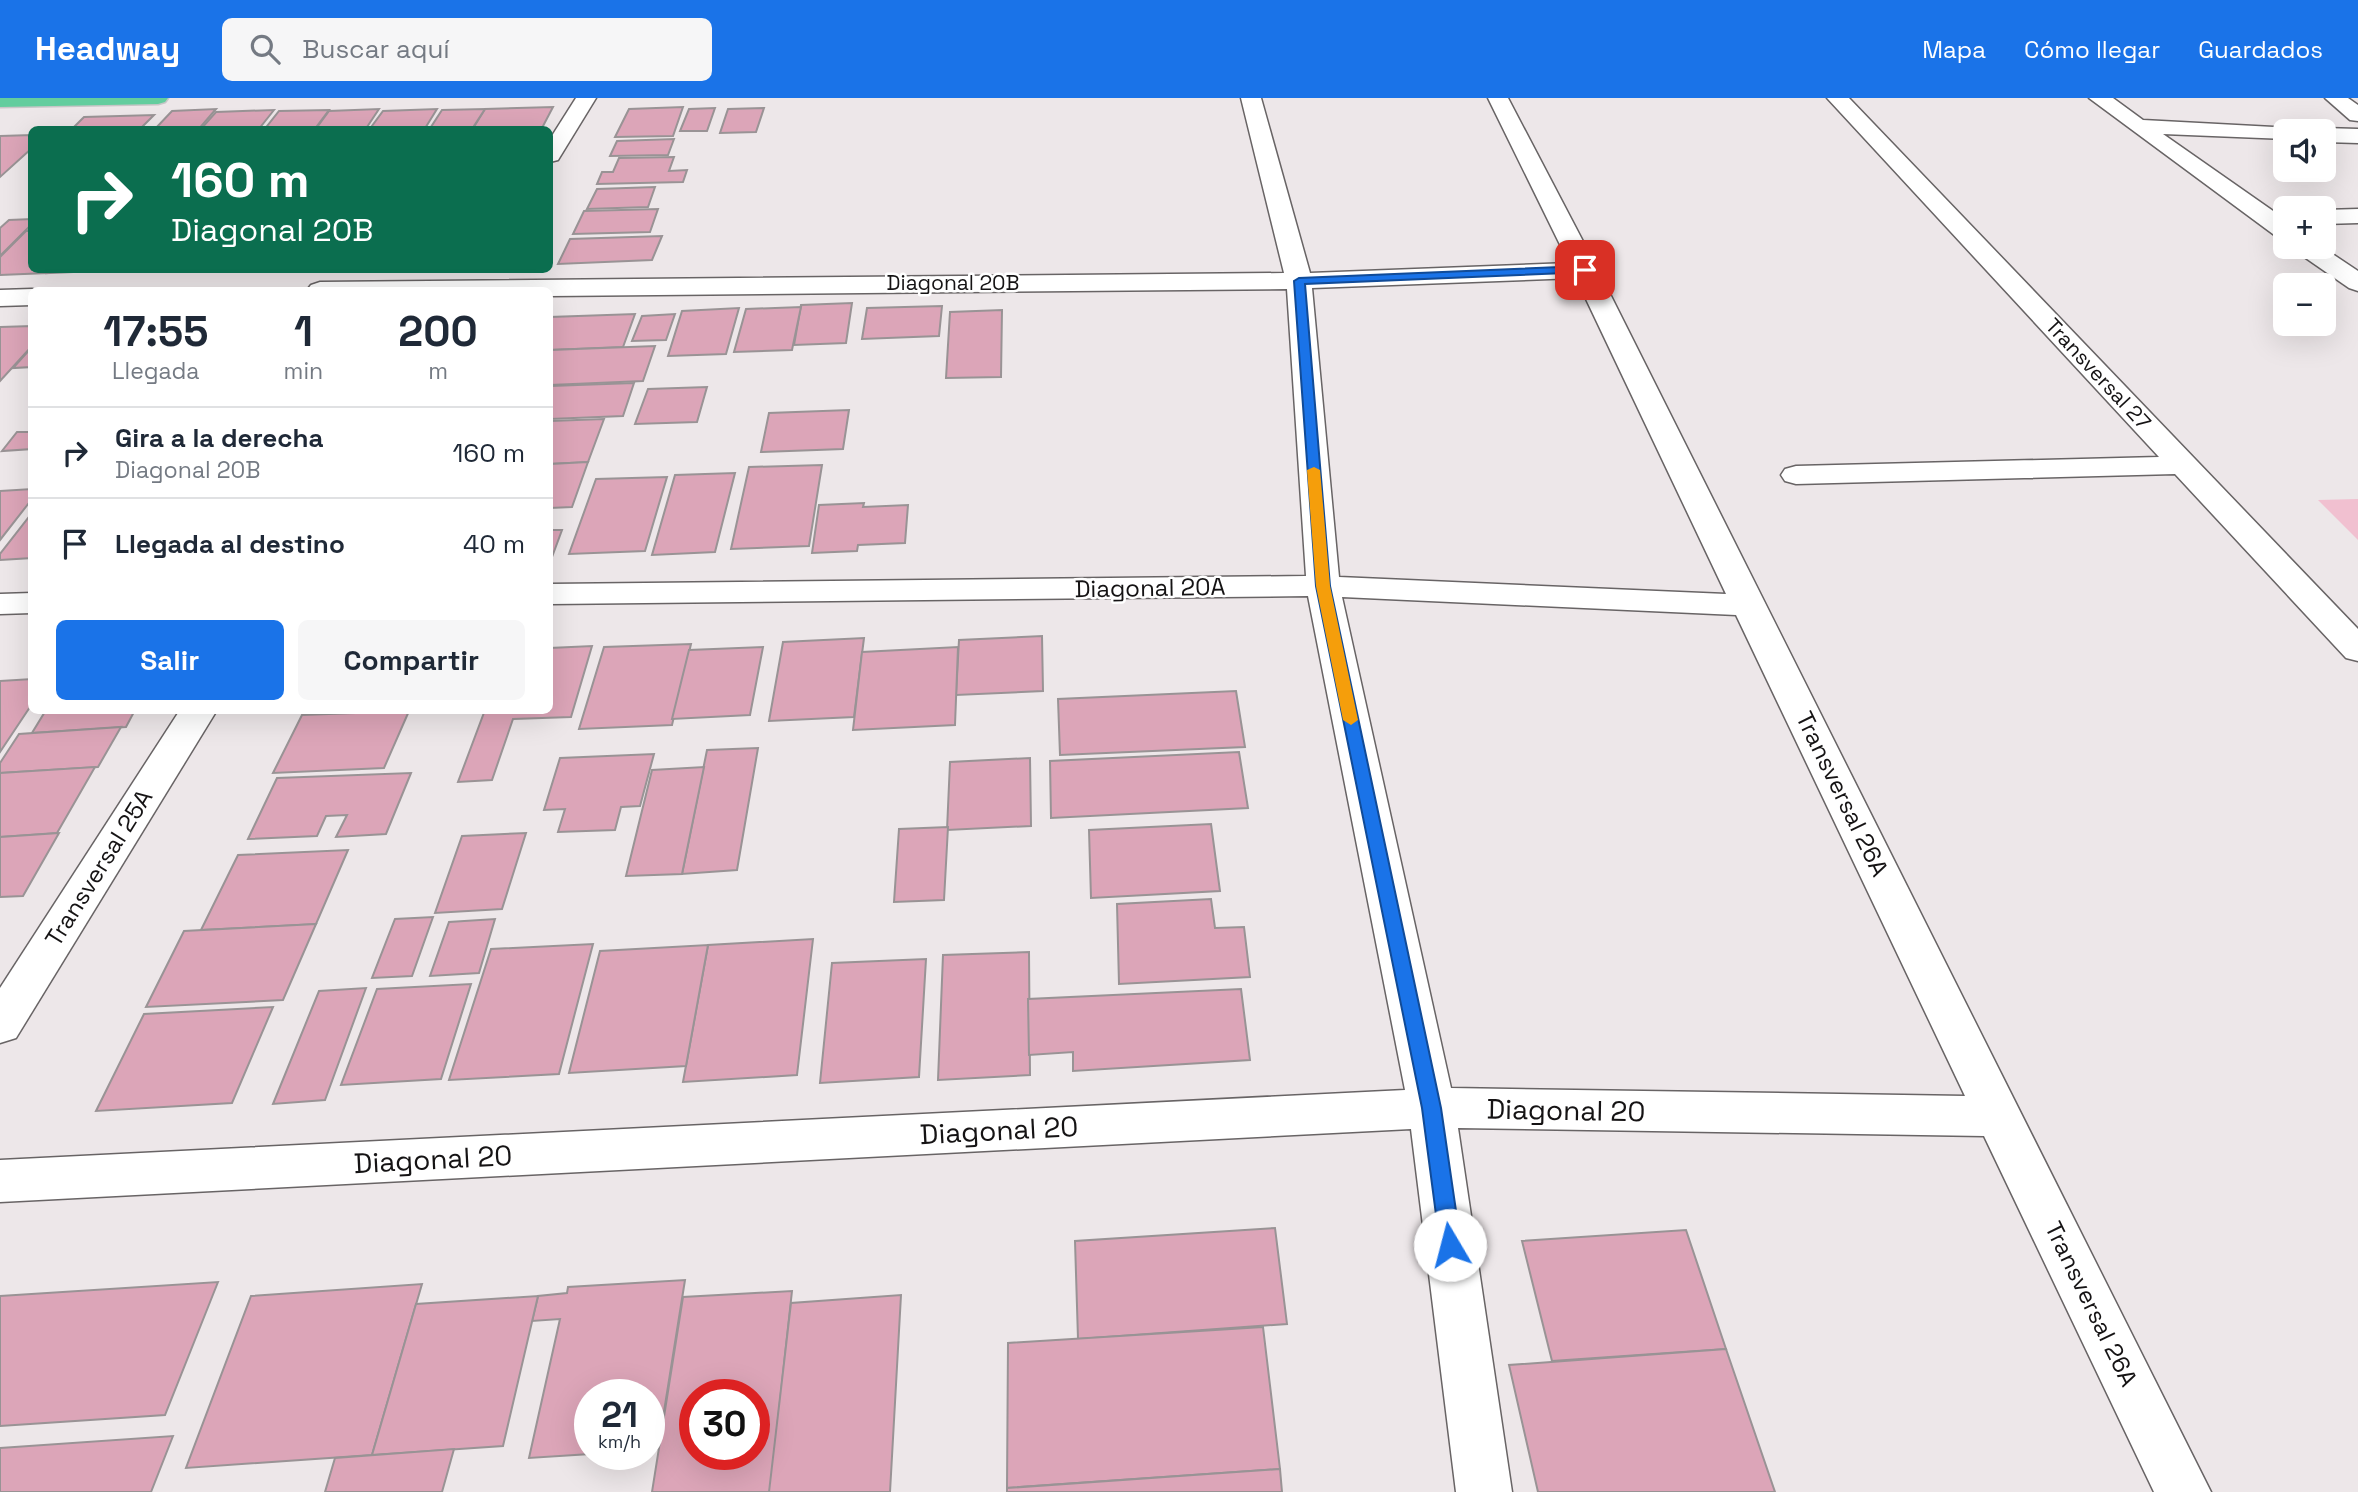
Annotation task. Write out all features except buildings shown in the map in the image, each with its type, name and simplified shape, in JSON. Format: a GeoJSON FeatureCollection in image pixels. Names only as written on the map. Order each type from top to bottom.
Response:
{"type":"FeatureCollection","features":[{"type":"Feature","properties":{"kind":"highway"},"geometry":{"type":"LineString","coordinates":[[0,101],[158,98]]}},
{"type":"Feature","properties":{"kind":"street"},"geometry":{"type":"LineString","coordinates":[[553,150],[586,98]]}},
{"type":"Feature","properties":{"kind":"street"},"geometry":{"type":"LineString","coordinates":[[1251,98],[1299,281],[1323,586],[1432,1108],[1484,1492]]}},
{"type":"Feature","properties":{"kind":"street","name":"Transversal 26A"},"geometry":{"type":"LineString","coordinates":[[1498,98],[1585,270],[2183,1492]]}},
{"type":"Feature","properties":{"kind":"street","name":"Transversal 27"},"geometry":{"type":"LineString","coordinates":[[1837,98],[2358,650]]}},
{"type":"Feature","properties":{"kind":"street"},"geometry":{"type":"LineString","coordinates":[[2099,98],[2273,219]]}},
{"type":"Feature","properties":{"kind":"street"},"geometry":{"type":"LineString","coordinates":[[2336,98],[2358,115]]}},
{"type":"Feature","properties":{"kind":"street"},"geometry":{"type":"LineString","coordinates":[[2137,126],[2273,132]]}},
{"type":"Feature","properties":{"kind":"street"},"geometry":{"type":"LineString","coordinates":[[2336,135],[2358,136]]}},
{"type":"Feature","properties":{"kind":"street"},"geometry":{"type":"LineString","coordinates":[[2336,217],[2358,216]]}},
{"type":"Feature","properties":{"kind":"street"},"geometry":{"type":"LineString","coordinates":[[2323,259],[2358,283]]}},
{"type":"Feature","properties":{"kind":"street","name":"Diagonal 20B"},"geometry":{"type":"LineString","coordinates":[[376,287],[469,282],[1299,281],[1585,270]]}},
{"type":"Feature","properties":{"kind":"street"},"geometry":{"type":"LineString","coordinates":[[0,298],[28,297]]}},
{"type":"Feature","properties":{"kind":"street"},"geometry":{"type":"LineString","coordinates":[[1796,475],[2184,465]]}},
{"type":"Feature","properties":{"kind":"street","name":"Diagonal 20A"},"geometry":{"type":"LineString","coordinates":[[553,594],[1323,586],[1749,605]]}},
{"type":"Feature","properties":{"kind":"street"},"geometry":{"type":"LineString","coordinates":[[0,604],[28,603]]}},
{"type":"Feature","properties":{"kind":"street","name":"Transversal 25A"},"geometry":{"type":"LineString","coordinates":[[0,1025],[196,714]]}},
{"type":"Feature","properties":{"kind":"street","name":"Diagonal 20"},"geometry":{"type":"LineString","coordinates":[[0,1181],[1432,1108],[1999,1116]]}},
{"type":"Feature","properties":{"kind":"shaded area"},"geometry":{"type":"Polygon","coordinates":[[[2358,499],[2358,540],[2318,500],[2358,499]]]}},
{"type":"Feature","properties":{"kind":"slow traffic"},"geometry":{"type":"LineString","coordinates":[[1314,470],[1323,586],[1351,720]]}},
{"type":"Feature","properties":{"kind":"route"},"geometry":{"type":"LineString","coordinates":[[1450,1245],[1432,1108],[1323,586],[1299,281],[1585,270]]}}]}
